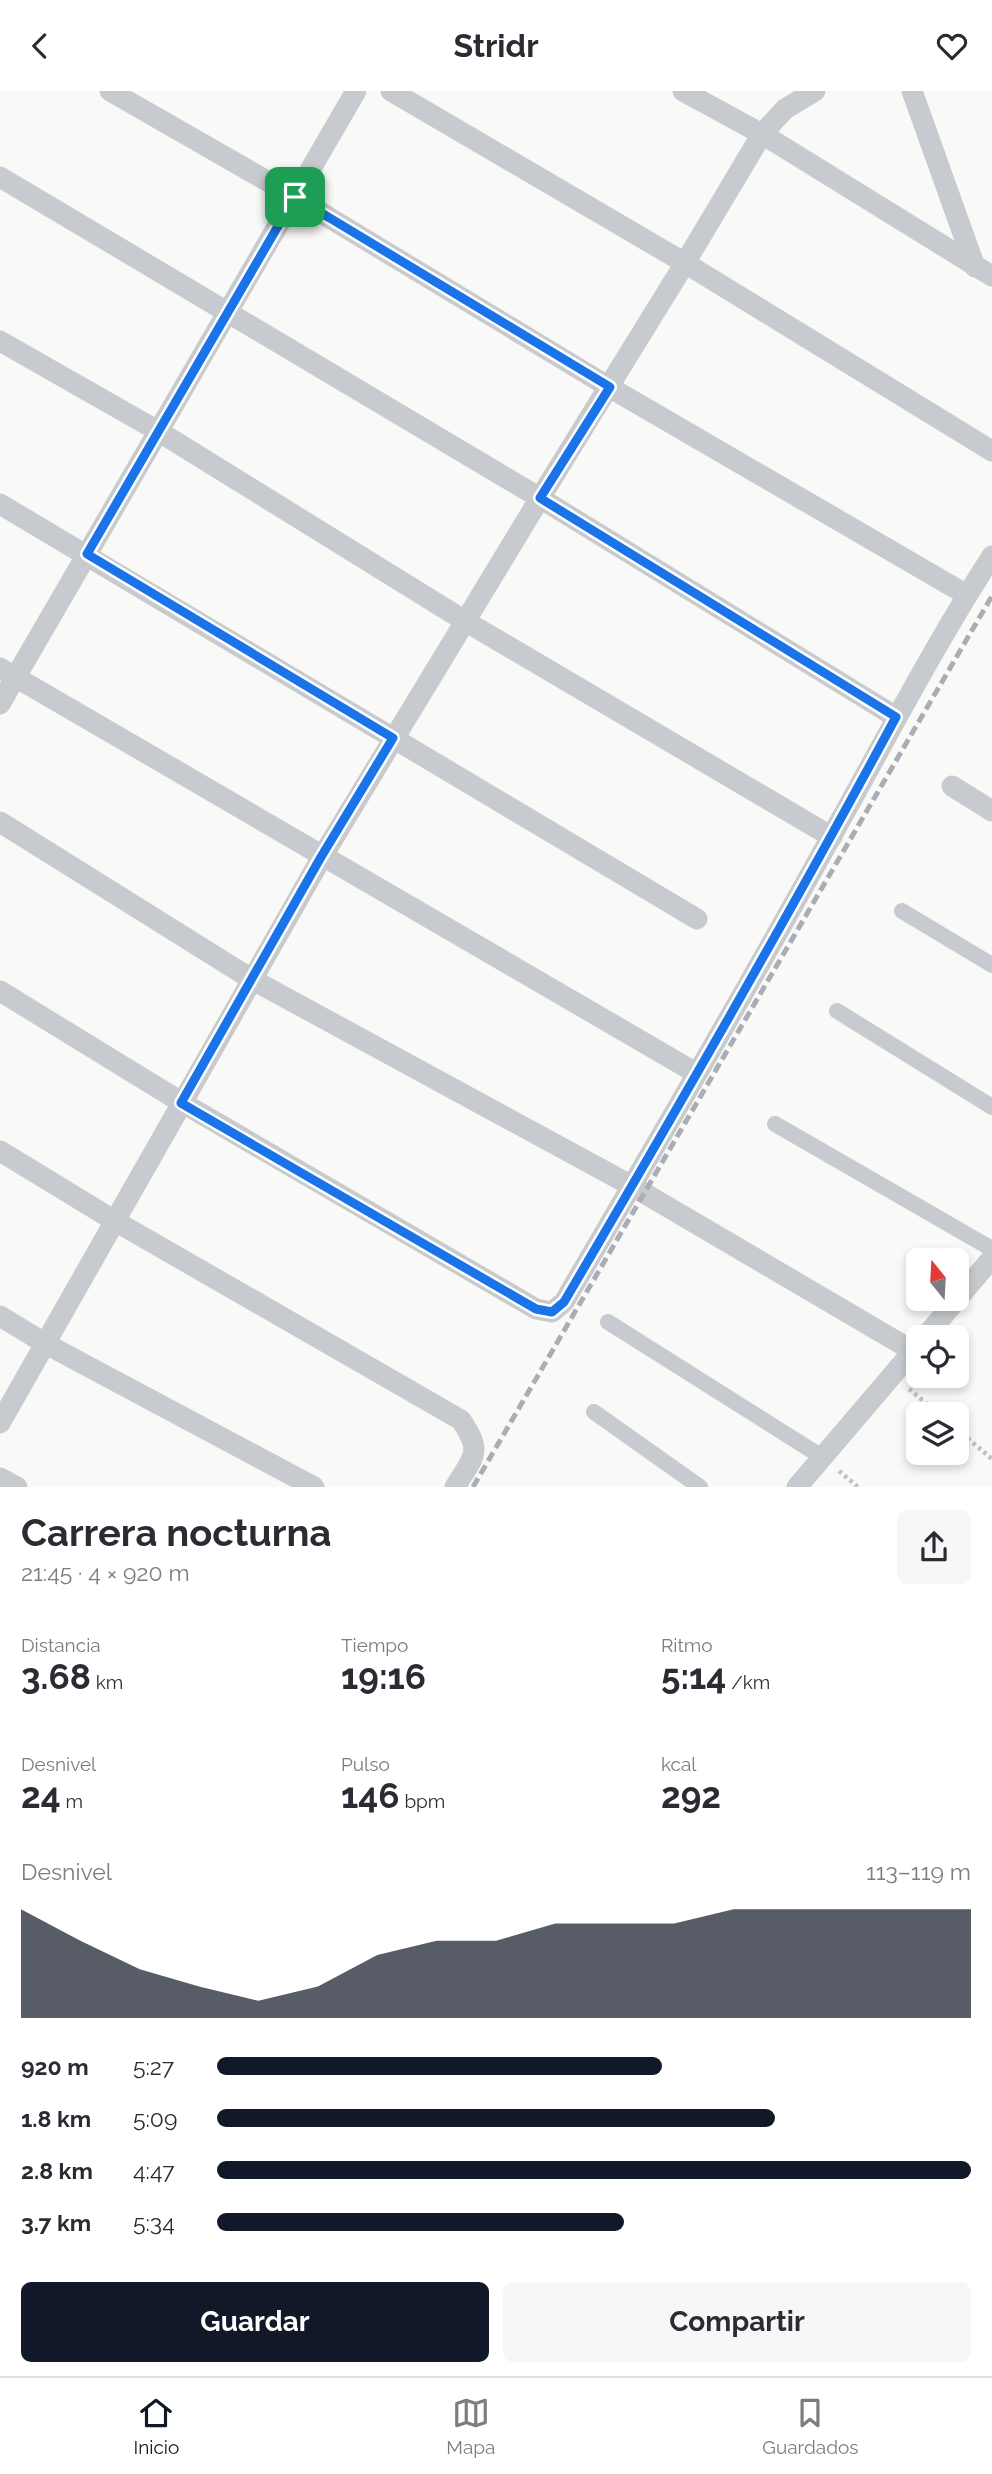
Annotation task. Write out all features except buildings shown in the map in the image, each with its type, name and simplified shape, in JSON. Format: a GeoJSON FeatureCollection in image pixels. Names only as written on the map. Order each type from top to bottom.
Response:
{"type":"FeatureCollection","features":[{"type":"Feature","properties":{"kind":"street"},"geometry":{"type":"LineString","coordinates":[[110,91],[295,197],[610,387],[967,595]]}},
{"type":"Feature","properties":{"kind":"street"},"geometry":{"type":"LineString","coordinates":[[0,704],[8,673],[87,554],[356,91]]}},
{"type":"Feature","properties":{"kind":"street"},"geometry":{"type":"LineString","coordinates":[[391,91],[685,263],[992,451]]}},
{"type":"Feature","properties":{"kind":"street"},"geometry":{"type":"LineString","coordinates":[[683,91],[762,134],[983,272]]}},
{"type":"Feature","properties":{"kind":"street"},"geometry":{"type":"LineString","coordinates":[[0,1423],[321,857],[610,387],[781,100],[815,91]]}},
{"type":"Feature","properties":{"kind":"street"},"geometry":{"type":"LineString","coordinates":[[912,91],[983,272]]}},
{"type":"Feature","properties":{"kind":"street"},"geometry":{"type":"LineString","coordinates":[[0,177],[540,498],[896,717]]}},
{"type":"Feature","properties":{"kind":"street"},"geometry":{"type":"LineString","coordinates":[[0,341],[158,431],[465,621],[832,837]]}},
{"type":"Feature","properties":{"kind":"street"},"geometry":{"type":"LineString","coordinates":[[0,505],[87,554],[697,919]]}},
{"type":"Feature","properties":{"kind":"street"},"geometry":{"type":"LineString","coordinates":[[0,991],[181,1103],[536,1309],[552,1312],[564,1302],[632,1186],[832,837],[896,717],[992,556]]}},
{"type":"Feature","properties":{"kind":"street"},"geometry":{"type":"LineString","coordinates":[[8,673],[696,1073]]}},
{"type":"Feature","properties":{"kind":"street"},"geometry":{"type":"LineString","coordinates":[[952,786],[992,811]]}},
{"type":"Feature","properties":{"kind":"street"},"geometry":{"type":"LineString","coordinates":[[0,822],[253,980],[906,1337]]}},
{"type":"Feature","properties":{"kind":"street"},"geometry":{"type":"LineString","coordinates":[[901,911],[992,965]]}},
{"type":"Feature","properties":{"kind":"street"},"geometry":{"type":"LineString","coordinates":[[837,1011],[992,1107]]}},
{"type":"Feature","properties":{"kind":"street"},"geometry":{"type":"LineString","coordinates":[[775,1124],[992,1249]]}},
{"type":"Feature","properties":{"kind":"street"},"geometry":{"type":"LineString","coordinates":[[0,1151],[115,1221],[461,1420],[473,1439],[474,1456],[455,1487]]}},
{"type":"Feature","properties":{"kind":"street"},"geometry":{"type":"LineString","coordinates":[[935,1325],[992,1258]]}},
{"type":"Feature","properties":{"kind":"street"},"geometry":{"type":"LineString","coordinates":[[0,1316],[46,1344],[314,1487]]}},
{"type":"Feature","properties":{"kind":"street"},"geometry":{"type":"LineString","coordinates":[[608,1322],[822,1457]]}},
{"type":"Feature","properties":{"kind":"street"},"geometry":{"type":"LineString","coordinates":[[797,1487],[906,1359]]}},
{"type":"Feature","properties":{"kind":"street"},"geometry":{"type":"LineString","coordinates":[[594,1412],[701,1487]]}},
{"type":"Feature","properties":{"kind":"street"},"geometry":{"type":"LineString","coordinates":[[0,1478],[17,1487]]}},
{"type":"Feature","properties":{"kind":"path"},"geometry":{"type":"LineString","coordinates":[[893,1374],[925,1402]]}},
{"type":"Feature","properties":{"kind":"path"},"geometry":{"type":"LineString","coordinates":[[969,1439],[992,1459]]}},
{"type":"Feature","properties":{"kind":"railway"},"geometry":{"type":"LineString","coordinates":[[473,1487],[992,596]]}},
{"type":"Feature","properties":{"kind":"route"},"geometry":{"type":"LineString","coordinates":[[295,197],[610,387],[540,498],[896,717],[832,837],[632,1186],[564,1302],[552,1312],[536,1309],[181,1103],[321,857],[393,738],[87,554],[295,197]]}}]}
